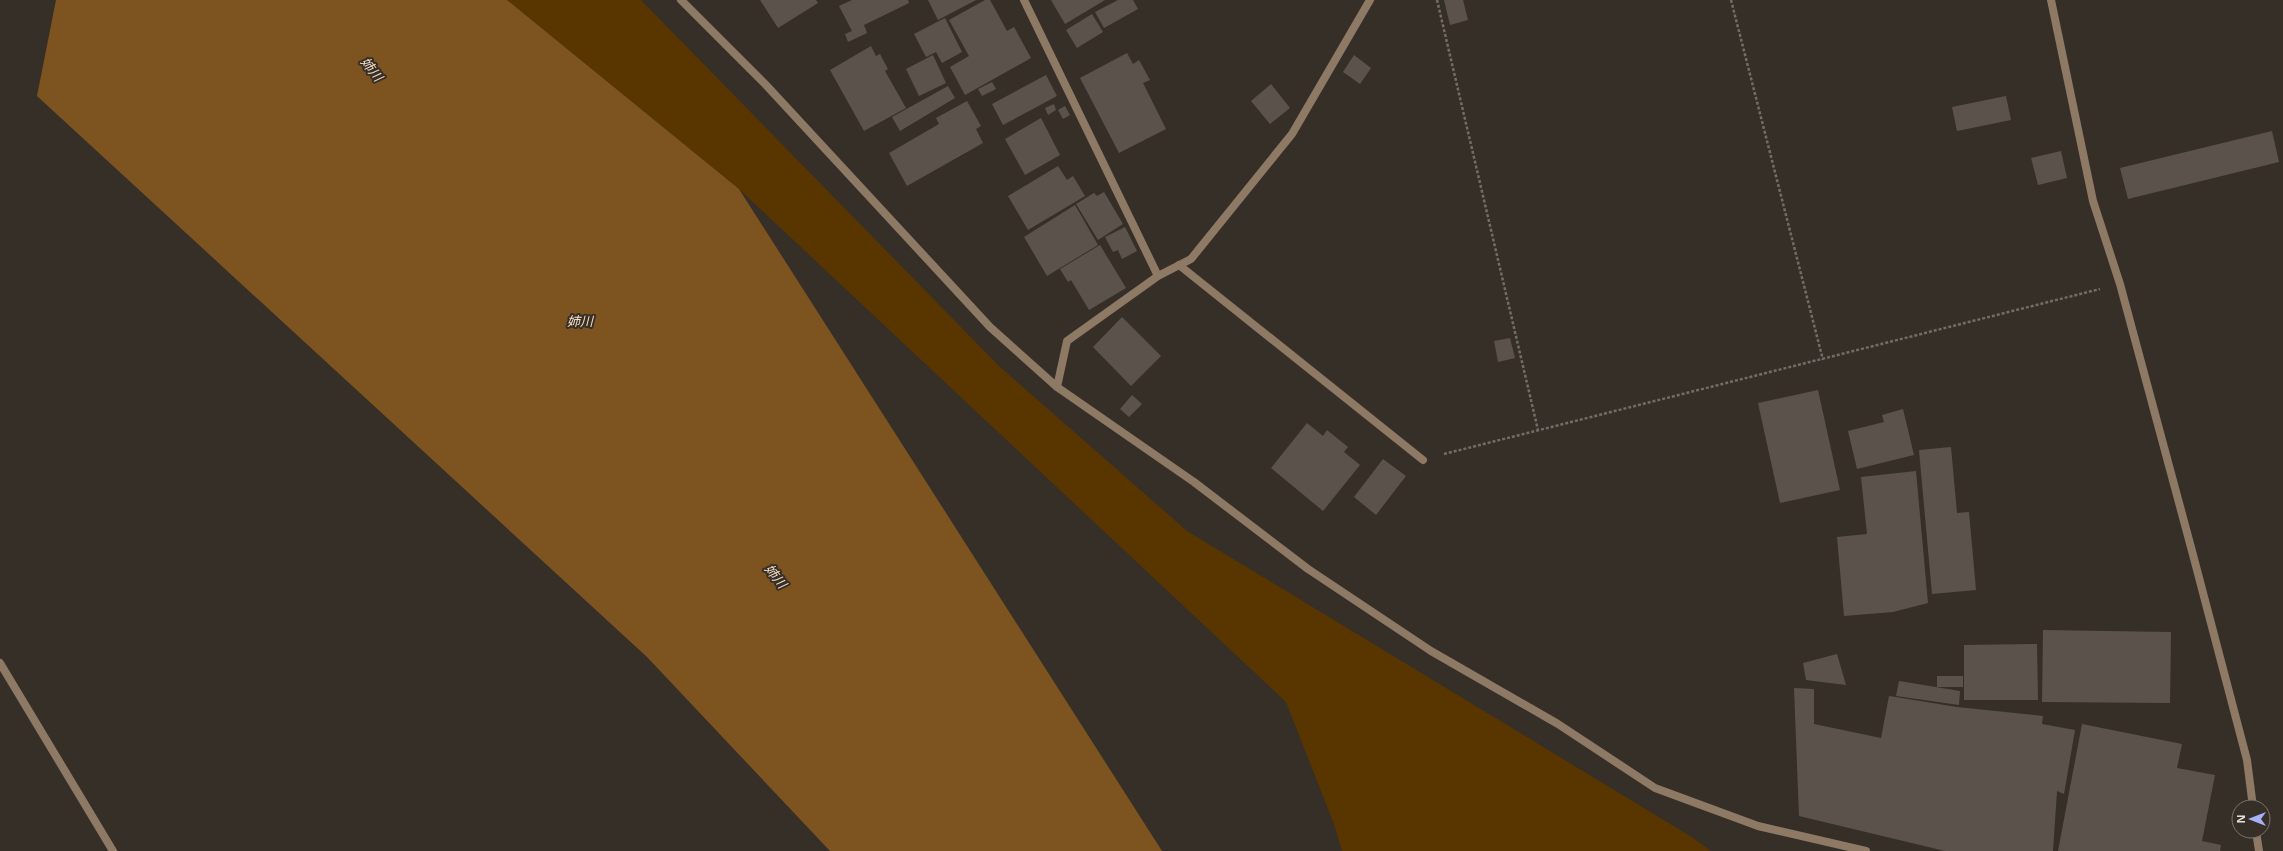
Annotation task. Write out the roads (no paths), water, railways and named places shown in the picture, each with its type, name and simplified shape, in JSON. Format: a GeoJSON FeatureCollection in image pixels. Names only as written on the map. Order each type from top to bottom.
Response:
{"type":"FeatureCollection","features":[{"type":"Feature","properties":{"kind":"street"},"geometry":{"type":"LineString","coordinates":[[681,0],[766,85],[990,327],[1057,387],[1194,482],[1315,574],[1431,651],[1558,724],[1655,788],[1758,826],[1866,851]]}},
{"type":"Feature","properties":{"kind":"street"},"geometry":{"type":"LineString","coordinates":[[1024,0],[1158,276]]}},
{"type":"Feature","properties":{"kind":"street"},"geometry":{"type":"LineString","coordinates":[[1057,387],[1067,341],[1158,276],[1191,259],[1292,134],[1370,0]]}},
{"type":"Feature","properties":{"kind":"street"},"geometry":{"type":"LineString","coordinates":[[2051,0],[2093,201],[2120,284],[2247,760],[2252,799]]}},
{"type":"Feature","properties":{"kind":"street"},"geometry":{"type":"LineString","coordinates":[[1179,265],[1423,460]]}},
{"type":"Feature","properties":{"kind":"street"},"geometry":{"type":"LineString","coordinates":[[0,663],[113,851]]}},
{"type":"Feature","properties":{"kind":"street"},"geometry":{"type":"LineString","coordinates":[[2257,839],[2259,851]]}},
{"type":"Feature","properties":{"kind":"water","name":"姉川"},"geometry":{"type":"Polygon","coordinates":[[[56,0],[507,0],[739,189],[1162,851],[830,851],[647,657],[37,96],[56,0]]]}}]}
